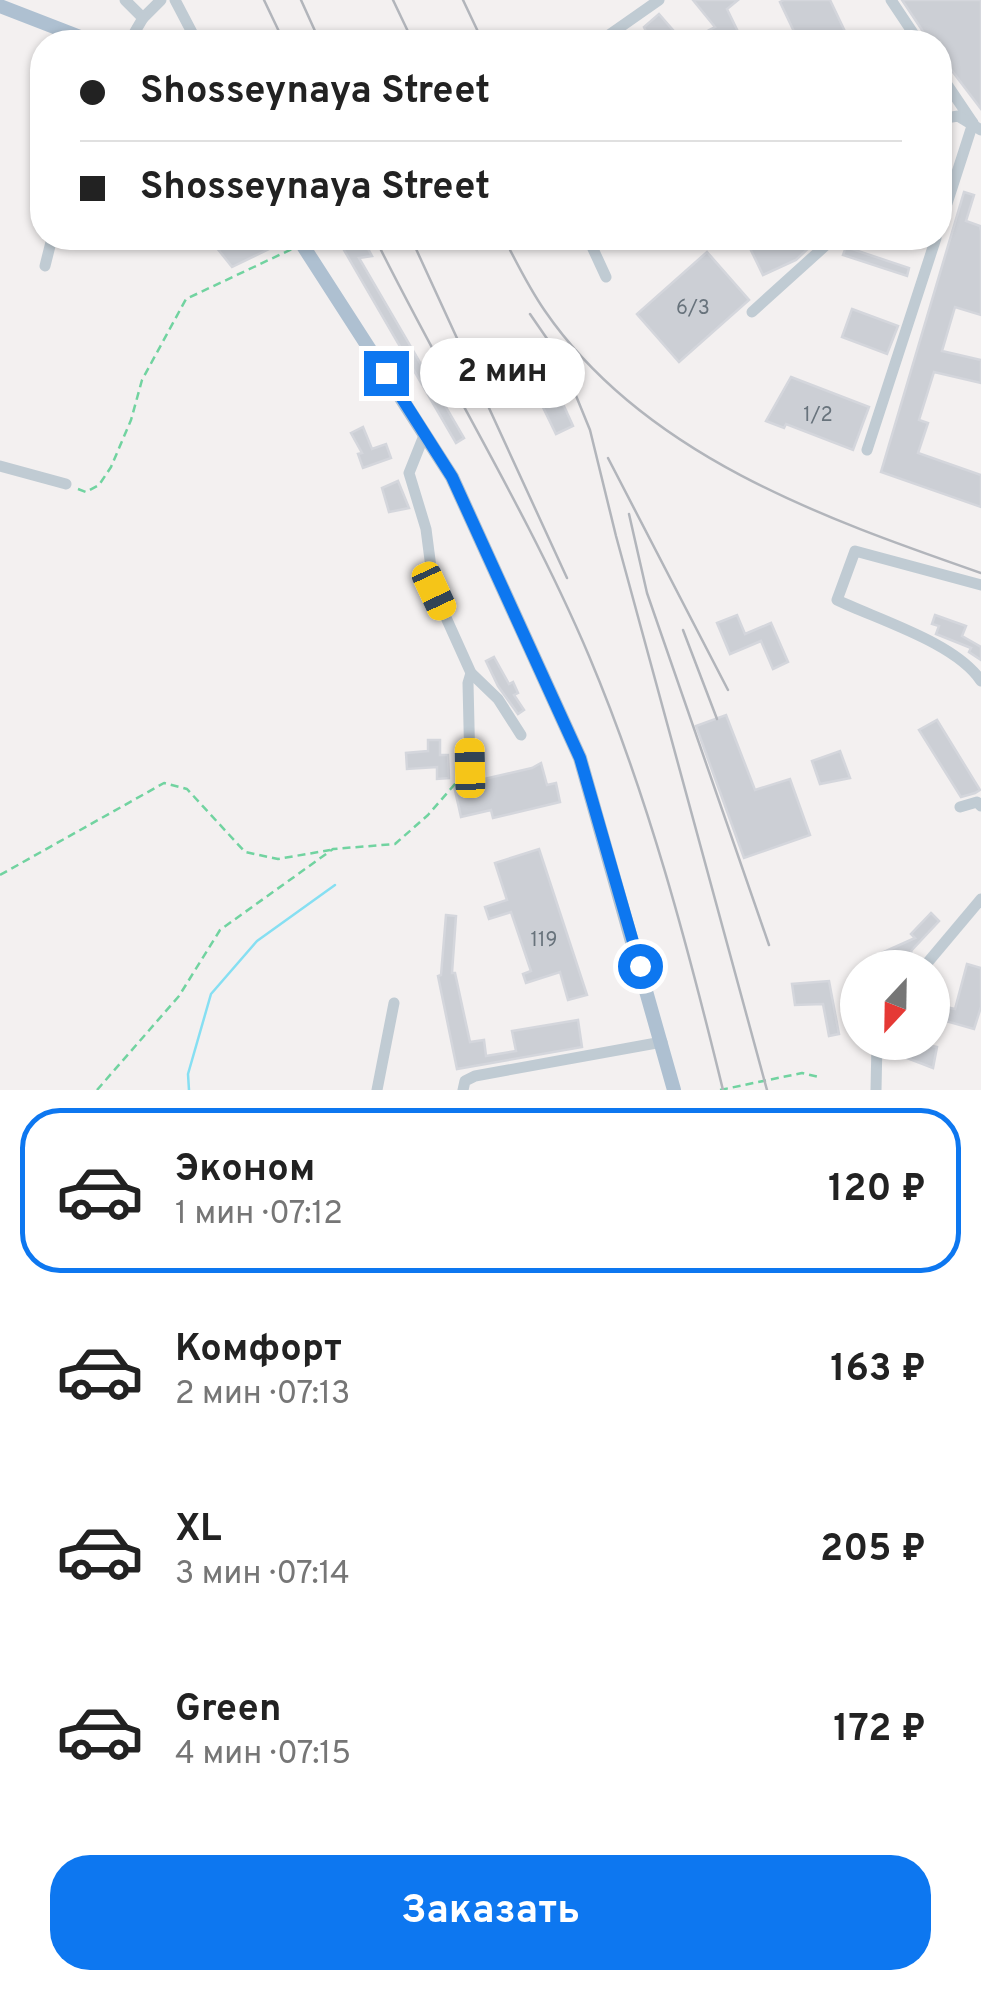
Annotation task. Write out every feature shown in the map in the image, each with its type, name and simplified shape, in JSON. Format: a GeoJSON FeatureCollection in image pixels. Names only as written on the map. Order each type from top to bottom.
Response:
{"type":"FeatureCollection","features":[{"type":"Feature","properties":{"kind":"main road"},"geometry":{"type":"LineString","coordinates":[[0,6],[63,30]]}},
{"type":"Feature","properties":{"kind":"main road"},"geometry":{"type":"LineString","coordinates":[[306,250],[452,477],[580,758],[674,1090]]}},
{"type":"Feature","properties":{"kind":"street"},"geometry":{"type":"LineString","coordinates":[[125,0],[143,18]]}},
{"type":"Feature","properties":{"kind":"street"},"geometry":{"type":"LineString","coordinates":[[136,30],[162,0]]}},
{"type":"Feature","properties":{"kind":"street"},"geometry":{"type":"LineString","coordinates":[[175,0],[190,30]]}},
{"type":"Feature","properties":{"kind":"street"},"geometry":{"type":"LineString","coordinates":[[616,30],[659,0]]}},
{"type":"Feature","properties":{"kind":"street"},"geometry":{"type":"LineString","coordinates":[[891,0],[912,30]]}},
{"type":"Feature","properties":{"kind":"street"},"geometry":{"type":"LineString","coordinates":[[952,91],[977,127]]}},
{"type":"Feature","properties":{"kind":"street"},"geometry":{"type":"LineString","coordinates":[[952,117],[958,116],[977,127]]}},
{"type":"Feature","properties":{"kind":"street"},"geometry":{"type":"LineString","coordinates":[[952,193],[977,127]]}},
{"type":"Feature","properties":{"kind":"street"},"geometry":{"type":"LineString","coordinates":[[45,266],[49,250]]}},
{"type":"Feature","properties":{"kind":"street"},"geometry":{"type":"LineString","coordinates":[[593,250],[606,278]]}},
{"type":"Feature","properties":{"kind":"street"},"geometry":{"type":"LineString","coordinates":[[752,312],[821,250]]}},
{"type":"Feature","properties":{"kind":"street"},"geometry":{"type":"LineString","coordinates":[[867,450],[932,250]]}},
{"type":"Feature","properties":{"kind":"street"},"geometry":{"type":"LineString","coordinates":[[425,433],[409,474],[426,530],[434,591],[472,672],[498,698],[521,736]]}},
{"type":"Feature","properties":{"kind":"street"},"geometry":{"type":"LineString","coordinates":[[0,466],[66,484]]}},
{"type":"Feature","properties":{"kind":"street"},"geometry":{"type":"LineString","coordinates":[[981,585],[854,551],[838,600],[932,644],[959,660],[981,682]]}},
{"type":"Feature","properties":{"kind":"street"},"geometry":{"type":"LineString","coordinates":[[470,768],[468,683],[472,672]]}},
{"type":"Feature","properties":{"kind":"street"},"geometry":{"type":"LineString","coordinates":[[960,807],[977,802],[981,806]]}},
{"type":"Feature","properties":{"kind":"street"},"geometry":{"type":"LineString","coordinates":[[938,950],[981,899]]}},
{"type":"Feature","properties":{"kind":"street"},"geometry":{"type":"LineString","coordinates":[[377,1090],[394,1003]]}},
{"type":"Feature","properties":{"kind":"street"},"geometry":{"type":"LineString","coordinates":[[462,1090],[464,1082],[475,1076],[662,1042]]}},
{"type":"Feature","properties":{"kind":"street"},"geometry":{"type":"LineString","coordinates":[[876,1090],[877,1060]]}},
{"type":"Feature","properties":{"kind":"path"},"geometry":{"type":"LineString","coordinates":[[66,484],[86,492],[99,485],[111,467],[131,420],[142,380],[186,300],[283,250]]}},
{"type":"Feature","properties":{"kind":"path"},"geometry":{"type":"LineString","coordinates":[[0,875],[164,783],[186,789],[245,852],[278,858],[394,844],[428,816],[470,768]]}},
{"type":"Feature","properties":{"kind":"path"},"geometry":{"type":"LineString","coordinates":[[96,1090],[179,996],[220,930],[333,849]]}},
{"type":"Feature","properties":{"kind":"path"},"geometry":{"type":"LineString","coordinates":[[720,1090],[802,1073],[819,1078]]}},
{"type":"Feature","properties":{"kind":"building"},"geometry":{"type":"Polygon","coordinates":[[[693,0],[738,0],[727,9],[737,30],[709,30],[715,27],[693,0]]]}},
{"type":"Feature","properties":{"kind":"building"},"geometry":{"type":"Polygon","coordinates":[[[830,0],[844,30],[793,30],[780,2],[830,0]]]}},
{"type":"Feature","properties":{"kind":"building"},"geometry":{"type":"Polygon","coordinates":[[[902,0],[981,0],[981,109],[952,71],[952,30],[922,30],[902,0]]]}},
{"type":"Feature","properties":{"kind":"building"},"geometry":{"type":"Polygon","coordinates":[[[659,14],[673,30],[645,30],[644,27],[659,14]]]}},
{"type":"Feature","properties":{"kind":"building"},"geometry":{"type":"Polygon","coordinates":[[[964,192],[974,195],[966,221],[980,226],[981,231],[981,315],[955,307],[942,351],[981,360],[981,383],[934,372],[919,420],[928,423],[918,453],[981,475],[981,507],[881,472],[947,250],[952,250],[952,232],[964,192]]]}},
{"type":"Feature","properties":{"kind":"building"},"geometry":{"type":"Polygon","coordinates":[[[219,250],[267,250],[232,267],[219,250]]]}},
{"type":"Feature","properties":{"kind":"building"},"geometry":{"type":"Polygon","coordinates":[[[344,250],[369,250],[372,256],[359,258],[464,438],[456,443],[344,250]]]}},
{"type":"Feature","properties":{"kind":"building"},"geometry":{"type":"Polygon","coordinates":[[[751,250],[807,250],[796,260],[763,275],[751,250]]]}},
{"type":"Feature","properties":{"kind":"building"},"geometry":{"type":"Polygon","coordinates":[[[845,250],[855,250],[909,268],[907,276],[843,255],[845,250]]]}},
{"type":"Feature","properties":{"kind":"building"},"geometry":{"type":"Polygon","coordinates":[[[707,252],[749,300],[679,362],[637,314],[707,252]]]}},
{"type":"Feature","properties":{"kind":"building"},"geometry":{"type":"Polygon","coordinates":[[[852,309],[898,326],[887,354],[842,337],[852,309]]]}},
{"type":"Feature","properties":{"kind":"building"},"geometry":{"type":"Polygon","coordinates":[[[791,377],[869,407],[853,450],[786,424],[784,428],[766,421],[791,377]]]}},
{"type":"Feature","properties":{"kind":"building"},"geometry":{"type":"Polygon","coordinates":[[[558,393],[573,426],[556,434],[540,401],[558,393]]]}},
{"type":"Feature","properties":{"kind":"building"},"geometry":{"type":"Polygon","coordinates":[[[363,427],[372,449],[386,444],[391,458],[363,468],[358,454],[362,453],[351,433],[363,427]]]}},
{"type":"Feature","properties":{"kind":"building"},"geometry":{"type":"Polygon","coordinates":[[[398,481],[409,508],[389,512],[382,488],[398,481]]]}},
{"type":"Feature","properties":{"kind":"building"},"geometry":{"type":"Polygon","coordinates":[[[737,615],[745,634],[771,623],[788,662],[773,669],[761,641],[730,654],[717,623],[737,615]]]}},
{"type":"Feature","properties":{"kind":"building"},"geometry":{"type":"Polygon","coordinates":[[[935,615],[966,626],[962,636],[981,647],[981,660],[969,652],[971,648],[936,634],[939,626],[932,624],[935,615]]]}},
{"type":"Feature","properties":{"kind":"building"},"geometry":{"type":"Polygon","coordinates":[[[494,657],[518,693],[514,695],[524,710],[518,714],[486,661],[494,657]]]}},
{"type":"Feature","properties":{"kind":"building"},"geometry":{"type":"Polygon","coordinates":[[[726,715],[755,790],[790,779],[810,835],[744,858],[696,726],[726,715]]]}},
{"type":"Feature","properties":{"kind":"building"},"geometry":{"type":"Polygon","coordinates":[[[937,720],[980,790],[975,793],[961,797],[919,730],[937,720]]]}},
{"type":"Feature","properties":{"kind":"building"},"geometry":{"type":"Polygon","coordinates":[[[428,740],[440,740],[440,755],[448,755],[449,778],[437,779],[437,767],[407,769],[406,753],[428,751],[428,740]]]}},
{"type":"Feature","properties":{"kind":"building"},"geometry":{"type":"Polygon","coordinates":[[[840,751],[850,778],[820,784],[812,761],[840,751]]]}},
{"type":"Feature","properties":{"kind":"building"},"geometry":{"type":"Polygon","coordinates":[[[541,763],[547,785],[556,783],[560,802],[493,818],[491,810],[461,817],[454,786],[541,763]]]}},
{"type":"Feature","properties":{"kind":"building"},"geometry":{"type":"Polygon","coordinates":[[[539,849],[587,995],[568,1000],[560,972],[526,983],[523,974],[531,971],[511,912],[489,919],[485,907],[507,900],[495,863],[539,849]]]}},
{"type":"Feature","properties":{"kind":"building"},"geometry":{"type":"Polygon","coordinates":[[[931,913],[939,921],[912,950],[888,950],[915,938],[911,934],[931,913]]]}},
{"type":"Feature","properties":{"kind":"building"},"geometry":{"type":"Polygon","coordinates":[[[446,915],[456,916],[452,973],[470,1042],[484,1040],[486,1056],[516,1051],[512,1031],[578,1020],[582,1047],[457,1069],[438,976],[446,915]]]}},
{"type":"Feature","properties":{"kind":"building"},"geometry":{"type":"Polygon","coordinates":[[[967,964],[981,968],[981,1007],[974,1029],[950,1022],[950,1008],[955,1009],[967,964]]]}},
{"type":"Feature","properties":{"kind":"building"},"geometry":{"type":"Polygon","coordinates":[[[829,981],[839,1034],[829,1036],[823,1004],[795,1005],[792,984],[829,981]]]}},
{"type":"Feature","properties":{"kind":"building"},"geometry":{"type":"Polygon","coordinates":[[[912,1060],[935,1060],[933,1068],[912,1060]]]}},
{"type":"Feature","properties":{"kind":"waterway"},"geometry":{"type":"LineString","coordinates":[[189,1090],[188,1074],[211,994],[257,941],[335,885]]}},
{"type":"Feature","properties":{"kind":"railway"},"geometry":{"type":"LineString","coordinates":[[264,0],[278,30]]}},
{"type":"Feature","properties":{"kind":"railway"},"geometry":{"type":"LineString","coordinates":[[301,0],[315,30]]}},
{"type":"Feature","properties":{"kind":"railway"},"geometry":{"type":"LineString","coordinates":[[393,0],[407,30]]}},
{"type":"Feature","properties":{"kind":"railway"},"geometry":{"type":"LineString","coordinates":[[463,0],[477,30]]}},
{"type":"Feature","properties":{"kind":"railway"},"geometry":{"type":"LineString","coordinates":[[381,250],[513,497],[589,656],[630,762],[665,870],[723,1090]]}},
{"type":"Feature","properties":{"kind":"railway"},"geometry":{"type":"LineString","coordinates":[[417,250],[567,578]]}},
{"type":"Feature","properties":{"kind":"railway"},"geometry":{"type":"LineString","coordinates":[[510,250],[545,311],[586,361],[633,405],[685,443],[800,504],[981,573]]}},
{"type":"Feature","properties":{"kind":"railway"},"geometry":{"type":"LineString","coordinates":[[530,314],[561,359],[590,430],[767,1090]]}},
{"type":"Feature","properties":{"kind":"railway"},"geometry":{"type":"LineString","coordinates":[[608,458],[728,690]]}},
{"type":"Feature","properties":{"kind":"railway"},"geometry":{"type":"LineString","coordinates":[[629,514],[647,593],[769,945]]}},
{"type":"Feature","properties":{"kind":"railway"},"geometry":{"type":"LineString","coordinates":[[683,630],[717,719]]}},
{"type":"Feature","properties":{"kind":"route"},"geometry":{"type":"LineString","coordinates":[[386,373],[452,477],[580,758],[640,966]]}}]}
